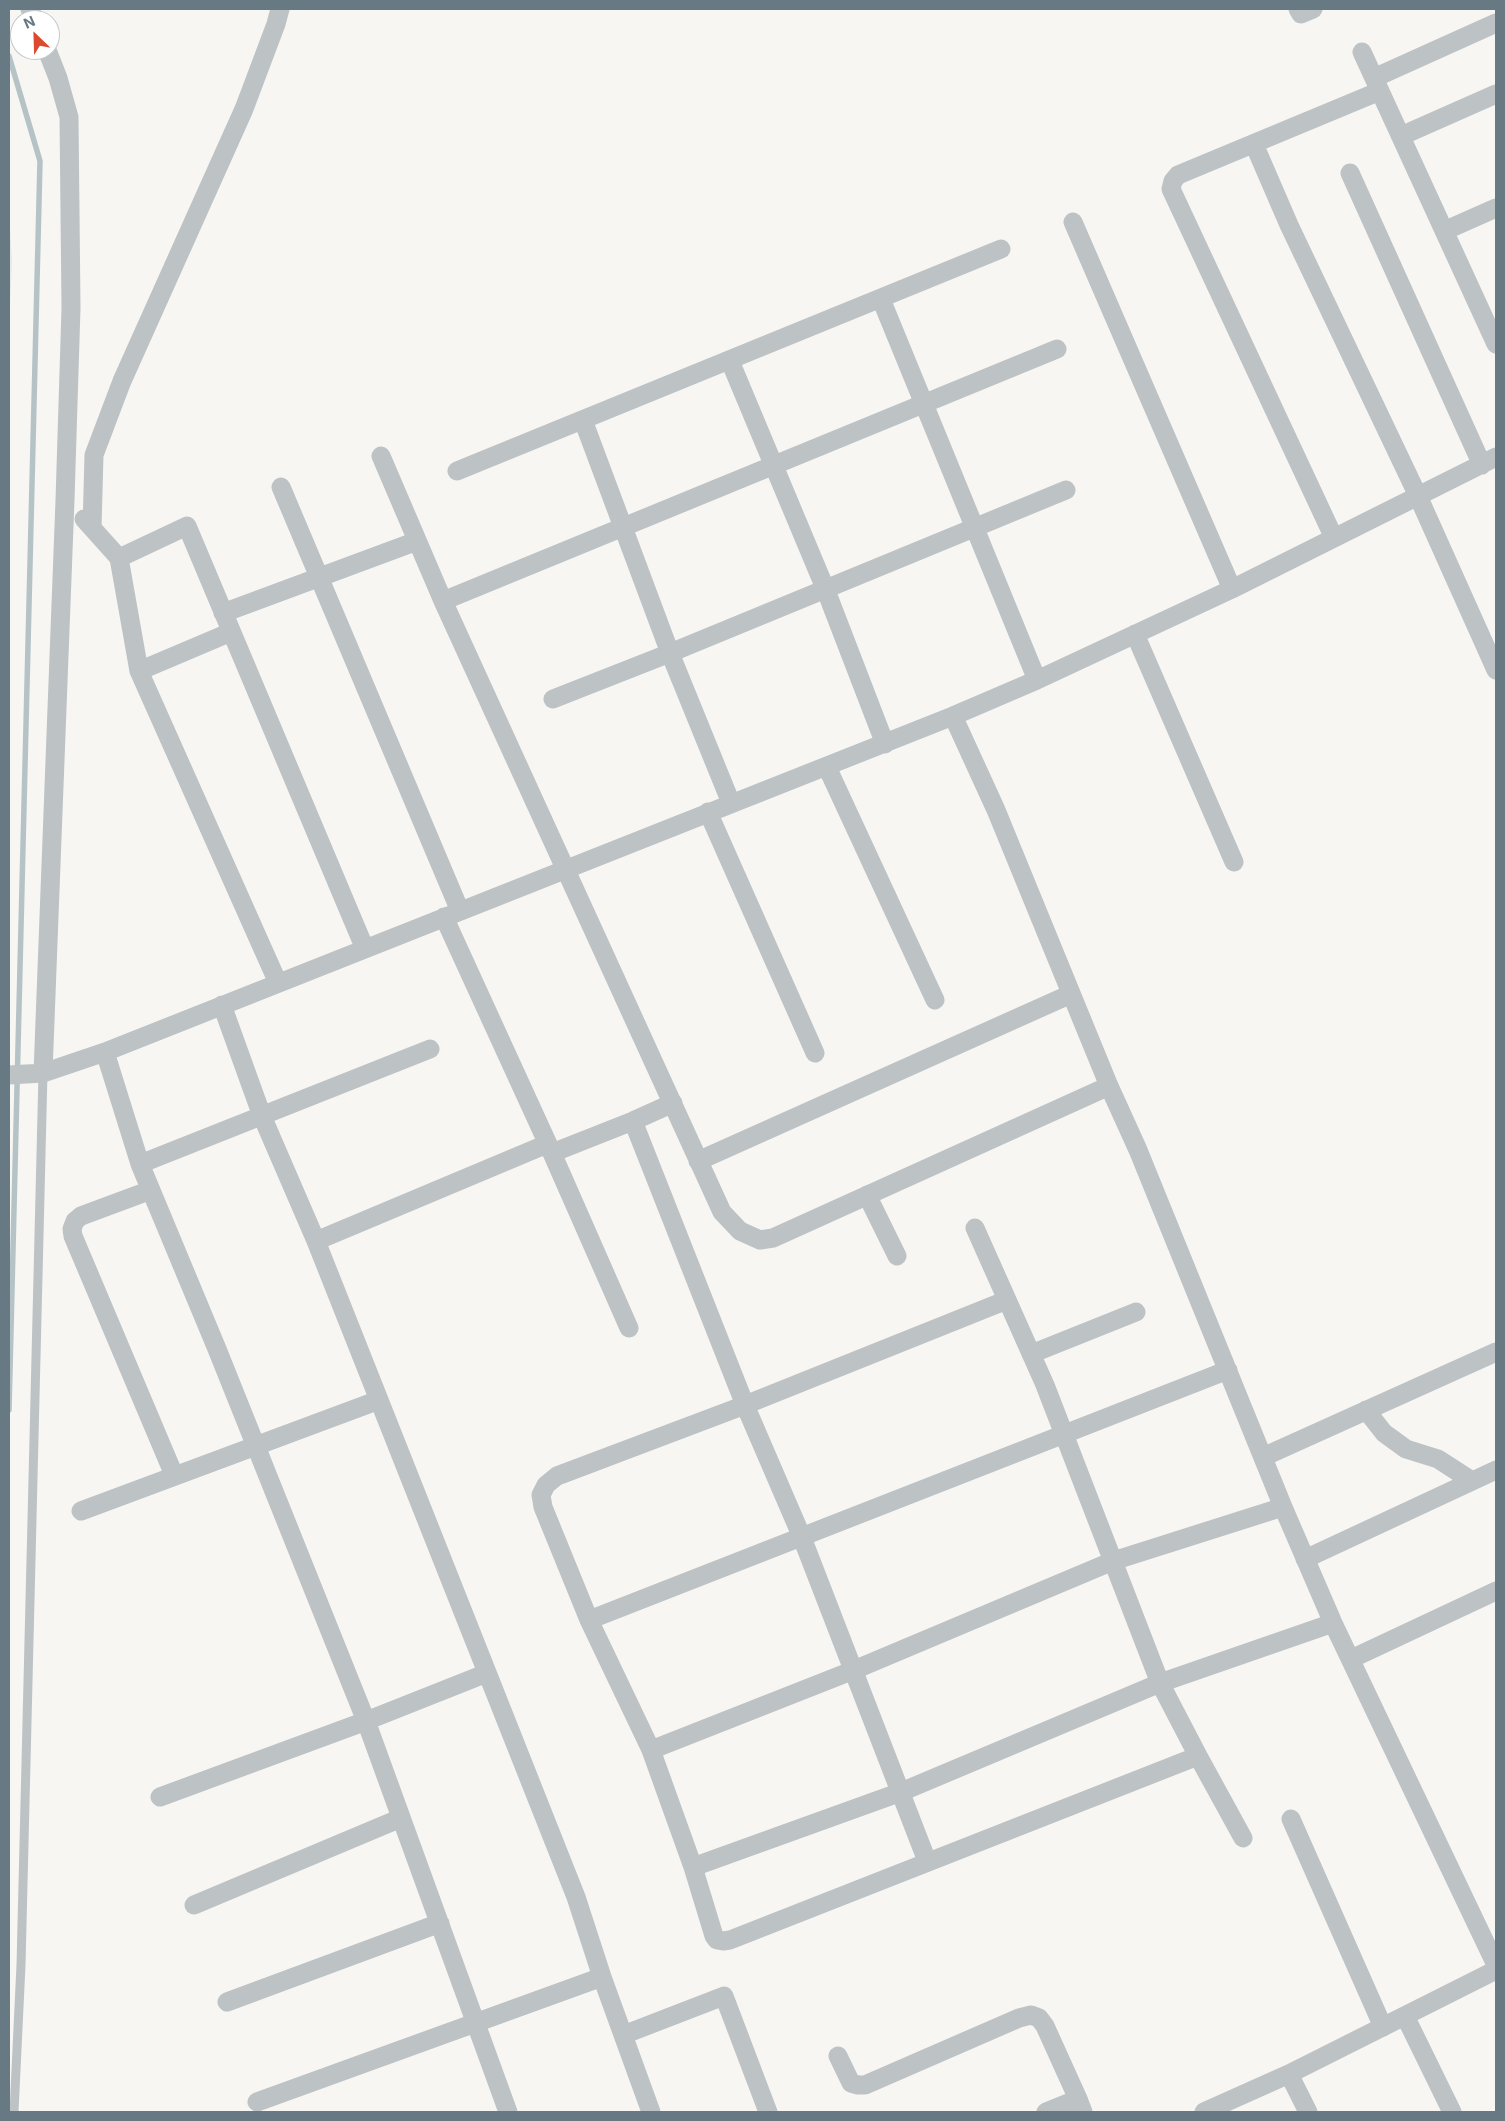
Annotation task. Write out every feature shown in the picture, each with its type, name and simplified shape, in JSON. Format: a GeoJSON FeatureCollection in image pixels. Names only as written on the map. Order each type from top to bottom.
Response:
{"type":"FeatureCollection","features":[{"type":"Feature","properties":{"kind":"street"},"geometry":{"type":"LineString","coordinates":[[92,528],[94,455],[122,381],[244,109],[280,9]]}},
{"type":"Feature","properties":{"kind":"street"},"geometry":{"type":"LineString","coordinates":[[1298,9],[1301,14],[1313,9]]}},
{"type":"Feature","properties":{"kind":"street"},"geometry":{"type":"LineString","coordinates":[[1334,538],[1171,189],[1173,180],[1178,175],[1254,144],[1377,85],[1496,23]]}},
{"type":"Feature","properties":{"kind":"street"},"geometry":{"type":"LineString","coordinates":[[1362,52],[1444,231],[1492,324],[1496,344]]}},
{"type":"Feature","properties":{"kind":"street"},"geometry":{"type":"LineString","coordinates":[[38,1074],[66,500],[71,308],[69,117],[51,60]]}},
{"type":"Feature","properties":{"kind":"street"},"geometry":{"type":"LineString","coordinates":[[1401,136],[1496,94]]}},
{"type":"Feature","properties":{"kind":"street"},"geometry":{"type":"LineString","coordinates":[[1254,144],[1289,225],[1418,496],[1496,666]]}},
{"type":"Feature","properties":{"kind":"street"},"geometry":{"type":"LineString","coordinates":[[9,1075],[38,1074],[105,1052],[953,716],[1037,680],[1232,588],[1489,461],[1350,173]]}},
{"type":"Feature","properties":{"kind":"street"},"geometry":{"type":"LineString","coordinates":[[1444,231],[1496,208]]}},
{"type":"Feature","properties":{"kind":"street"},"geometry":{"type":"LineString","coordinates":[[1073,222],[1232,588]]}},
{"type":"Feature","properties":{"kind":"street"},"geometry":{"type":"LineString","coordinates":[[457,471],[1001,250]]}},
{"type":"Feature","properties":{"kind":"street"},"geometry":{"type":"LineString","coordinates":[[881,299],[1037,680]]}},
{"type":"Feature","properties":{"kind":"street"},"geometry":{"type":"LineString","coordinates":[[442,601],[1057,348]]}},
{"type":"Feature","properties":{"kind":"street"},"geometry":{"type":"LineString","coordinates":[[730,361],[825,588],[885,744]]}},
{"type":"Feature","properties":{"kind":"street"},"geometry":{"type":"LineString","coordinates":[[583,420],[670,653],[731,803]]}},
{"type":"Feature","properties":{"kind":"street"},"geometry":{"type":"LineString","coordinates":[[380,456],[442,601],[698,1161],[726,1217],[740,1231],[760,1240],[773,1238],[1109,1086]]}},
{"type":"Feature","properties":{"kind":"street"},"geometry":{"type":"LineString","coordinates":[[281,488],[319,578],[452,914],[550,1148],[629,1328]]}},
{"type":"Feature","properties":{"kind":"street"},"geometry":{"type":"LineString","coordinates":[[553,699],[670,653],[1066,490]]}},
{"type":"Feature","properties":{"kind":"street"},"geometry":{"type":"LineString","coordinates":[[66,500],[119,558],[139,671],[278,983]]}},
{"type":"Feature","properties":{"kind":"street"},"geometry":{"type":"LineString","coordinates":[[119,558],[187,526],[365,949]]}},
{"type":"Feature","properties":{"kind":"street"},"geometry":{"type":"LineString","coordinates":[[223,613],[417,541]]}},
{"type":"Feature","properties":{"kind":"street"},"geometry":{"type":"LineString","coordinates":[[139,671],[231,632]]}},
{"type":"Feature","properties":{"kind":"street"},"geometry":{"type":"LineString","coordinates":[[1135,634],[1234,862]]}},
{"type":"Feature","properties":{"kind":"street"},"geometry":{"type":"LineString","coordinates":[[953,716],[996,810],[1109,1086],[1138,1150],[1283,1507],[1333,1623],[1496,1965]]}},
{"type":"Feature","properties":{"kind":"street"},"geometry":{"type":"LineString","coordinates":[[827,767],[935,1000]]}},
{"type":"Feature","properties":{"kind":"street"},"geometry":{"type":"LineString","coordinates":[[708,812],[815,1053]]}},
{"type":"Feature","properties":{"kind":"street"},"geometry":{"type":"LineString","coordinates":[[698,1161],[1071,994]]}},
{"type":"Feature","properties":{"kind":"street"},"geometry":{"type":"LineString","coordinates":[[222,1006],[262,1116],[316,1241],[576,1898],[602,1977],[651,2112]]}},
{"type":"Feature","properties":{"kind":"street"},"geometry":{"type":"LineString","coordinates":[[140,1164],[430,1049]]}},
{"type":"Feature","properties":{"kind":"street"},"geometry":{"type":"LineString","coordinates":[[105,1052],[140,1164],[218,1349],[366,1721],[508,2112]]}},
{"type":"Feature","properties":{"kind":"street"},"geometry":{"type":"LineString","coordinates":[[316,1241],[550,1148],[633,1122],[673,1103]]}},
{"type":"Feature","properties":{"kind":"street"},"geometry":{"type":"LineString","coordinates":[[633,1122],[746,1405],[802,1535],[927,1861]]}},
{"type":"Feature","properties":{"kind":"street"},"geometry":{"type":"LineString","coordinates":[[151,1190],[81,1216],[75,1221],[72,1229],[73,1236],[174,1476]]}},
{"type":"Feature","properties":{"kind":"street"},"geometry":{"type":"LineString","coordinates":[[867,1195],[897,1256]]}},
{"type":"Feature","properties":{"kind":"street"},"geometry":{"type":"LineString","coordinates":[[975,1228],[1031,1354],[1160,1683],[1243,1838]]}},
{"type":"Feature","properties":{"kind":"street"},"geometry":{"type":"LineString","coordinates":[[1006,1300],[746,1405],[557,1476],[546,1485],[541,1495],[543,1508],[589,1620],[651,1750],[693,1867],[714,1936],[717,1940],[723,1941],[1198,1756]]}},
{"type":"Feature","properties":{"kind":"street"},"geometry":{"type":"LineString","coordinates":[[1031,1354],[1136,1312]]}},
{"type":"Feature","properties":{"kind":"street"},"geometry":{"type":"LineString","coordinates":[[1263,1457],[1496,1352]]}},
{"type":"Feature","properties":{"kind":"street"},"geometry":{"type":"LineString","coordinates":[[589,1620],[802,1535],[1228,1370]]}},
{"type":"Feature","properties":{"kind":"street"},"geometry":{"type":"LineString","coordinates":[[81,1511],[379,1400]]}},
{"type":"Feature","properties":{"kind":"street"},"geometry":{"type":"LineString","coordinates":[[1366,1410],[1384,1433],[1406,1449],[1438,1459],[1472,1481]]}},
{"type":"Feature","properties":{"kind":"street"},"geometry":{"type":"LineString","coordinates":[[1305,1558],[1496,1470]]}},
{"type":"Feature","properties":{"kind":"street"},"geometry":{"type":"LineString","coordinates":[[651,1750],[854,1670],[1113,1561],[1283,1507]]}},
{"type":"Feature","properties":{"kind":"street"},"geometry":{"type":"LineString","coordinates":[[1351,1659],[1496,1591]]}},
{"type":"Feature","properties":{"kind":"street"},"geometry":{"type":"LineString","coordinates":[[693,1867],[901,1792],[1160,1683],[1333,1623]]}},
{"type":"Feature","properties":{"kind":"street"},"geometry":{"type":"LineString","coordinates":[[160,1797],[366,1721],[487,1673]]}},
{"type":"Feature","properties":{"kind":"street"},"geometry":{"type":"LineString","coordinates":[[194,1905],[402,1818]]}},
{"type":"Feature","properties":{"kind":"street"},"geometry":{"type":"LineString","coordinates":[[1291,1819],[1383,2027]]}},
{"type":"Feature","properties":{"kind":"street"},"geometry":{"type":"LineString","coordinates":[[227,2002],[440,1923]]}},
{"type":"Feature","properties":{"kind":"street"},"geometry":{"type":"LineString","coordinates":[[1204,2112],[1289,2074],[1496,1970]]}},
{"type":"Feature","properties":{"kind":"street"},"geometry":{"type":"LineString","coordinates":[[257,2102],[602,1977]]}},
{"type":"Feature","properties":{"kind":"street"},"geometry":{"type":"LineString","coordinates":[[623,2035],[724,1996],[768,2112]]}},
{"type":"Feature","properties":{"kind":"street"},"geometry":{"type":"LineString","coordinates":[[838,2056],[851,2083],[858,2086],[865,2085],[1019,2018],[1031,2015],[1039,2018],[1045,2026],[1081,2106],[1046,2112]]}},
{"type":"Feature","properties":{"kind":"street"},"geometry":{"type":"LineString","coordinates":[[1405,2016],[1452,2112]]}},
{"type":"Feature","properties":{"kind":"street"},"geometry":{"type":"LineString","coordinates":[[1289,2074],[1308,2112]]}},
{"type":"Feature","properties":{"kind":"lane"},"geometry":{"type":"LineString","coordinates":[[14,2112],[21,1965],[38,1074]]}},
{"type":"Feature","properties":{"kind":"shaded area"},"geometry":{"type":"Polygon","coordinates":[[[9,210],[12,261],[9,329],[9,210]]]}},
{"type":"Feature","properties":{"kind":"waterway"},"geometry":{"type":"LineString","coordinates":[[9,56],[40,161],[9,1410]]}}]}
